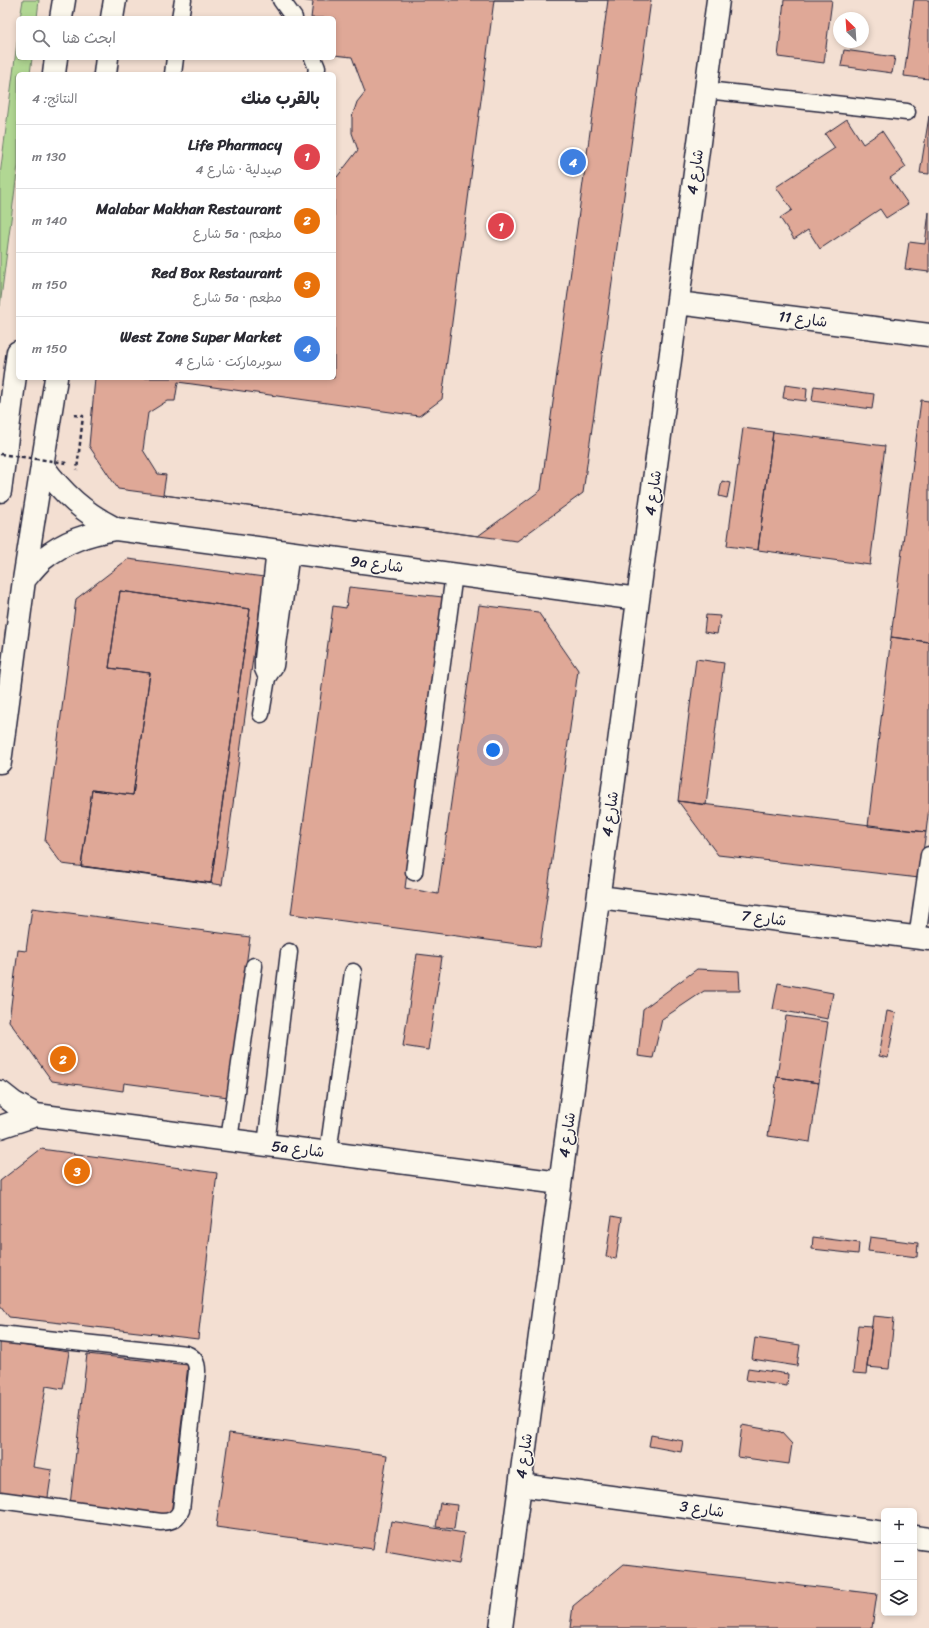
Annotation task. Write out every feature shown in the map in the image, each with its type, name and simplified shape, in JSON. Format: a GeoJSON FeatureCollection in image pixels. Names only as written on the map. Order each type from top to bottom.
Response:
{"type":"FeatureCollection","features":[{"type":"Feature","properties":{"kind":"street"},"geometry":{"type":"LineString","coordinates":[[61,16],[64,0]]}},
{"type":"Feature","properties":{"kind":"street"},"geometry":{"type":"LineString","coordinates":[[112,16],[115,0]]}},
{"type":"Feature","properties":{"kind":"street","name":"شارع 4"},"geometry":{"type":"LineString","coordinates":[[501,1628],[718,0]]}},
{"type":"Feature","properties":{"kind":"street"},"geometry":{"type":"LineString","coordinates":[[54,72],[56,60]]}},
{"type":"Feature","properties":{"kind":"street"},"geometry":{"type":"LineString","coordinates":[[104,72],[107,60]]}},
{"type":"Feature","properties":{"kind":"street","name":"شارع 11"},"geometry":{"type":"LineString","coordinates":[[678,303],[929,334]]}},
{"type":"Feature","properties":{"kind":"street"},"geometry":{"type":"LineString","coordinates":[[0,491],[16,367]]}},
{"type":"Feature","properties":{"kind":"street"},"geometry":{"type":"LineString","coordinates":[[0,762],[24,580],[56,380]]}},
{"type":"Feature","properties":{"kind":"street","name":"9a شارع"},"geometry":{"type":"LineString","coordinates":[[42,465],[56,484],[73,502],[101,522],[116,529],[638,599]]}},
{"type":"Feature","properties":{"kind":"street","name":"9a شارع"},"geometry":{"type":"LineString","coordinates":[[24,580],[42,560],[64,544],[90,534],[116,529]]}},
{"type":"Feature","properties":{"kind":"street","name":"شارع 7"},"geometry":{"type":"LineString","coordinates":[[599,898],[923,939]]}},
{"type":"Feature","properties":{"kind":"street","name":"5a شارع"},"geometry":{"type":"LineString","coordinates":[[0,1092],[14,1103],[36,1115],[560,1183]]}},
{"type":"Feature","properties":{"kind":"street","name":"5a شارع"},"geometry":{"type":"LineString","coordinates":[[0,1127],[36,1115]]}},
{"type":"Feature","properties":{"kind":"street","name":"شارع 3"},"geometry":{"type":"LineString","coordinates":[[520,1485],[881,1533]]}},
{"type":"Feature","properties":{"kind":"street"},"geometry":{"type":"LineString","coordinates":[[917,1537],[929,1539]]}},
{"type":"Feature","properties":{"kind":"lane"},"geometry":{"type":"LineString","coordinates":[[180,16],[183,0]]}},
{"type":"Feature","properties":{"kind":"lane"},"geometry":{"type":"LineString","coordinates":[[282,0],[293,16]]}},
{"type":"Feature","properties":{"kind":"lane"},"geometry":{"type":"LineString","coordinates":[[173,72],[175,60]]}},
{"type":"Feature","properties":{"kind":"lane"},"geometry":{"type":"LineString","coordinates":[[314,60],[317,68],[316,72]]}},
{"type":"Feature","properties":{"kind":"lane"},"geometry":{"type":"LineString","coordinates":[[706,90],[907,112]]}},
{"type":"Feature","properties":{"kind":"lane"},"geometry":{"type":"LineString","coordinates":[[261,714],[267,678],[263,669],[263,659],[283,552]]}},
{"type":"Feature","properties":{"kind":"lane"},"geometry":{"type":"LineString","coordinates":[[414,872],[454,574]]}},
{"type":"Feature","properties":{"kind":"lane"},"geometry":{"type":"LineString","coordinates":[[923,939],[929,855]]}},
{"type":"Feature","properties":{"kind":"lane"},"geometry":{"type":"LineString","coordinates":[[266,1145],[289,952]]}},
{"type":"Feature","properties":{"kind":"lane"},"geometry":{"type":"LineString","coordinates":[[229,1140],[254,966]]}},
{"type":"Feature","properties":{"kind":"lane"},"geometry":{"type":"LineString","coordinates":[[328,1153],[353,972]]}},
{"type":"Feature","properties":{"kind":"lane"},"geometry":{"type":"LineString","coordinates":[[0,1334],[186,1354],[195,1360],[197,1371],[181,1510],[176,1518],[171,1521],[161,1522],[0,1500]]}},
{"type":"Feature","properties":{"kind":"path"},"geometry":{"type":"LineString","coordinates":[[73,415],[83,416],[80,446]]}},
{"type":"Feature","properties":{"kind":"path"},"geometry":{"type":"LineString","coordinates":[[0,454],[67,463]]}},
{"type":"Feature","properties":{"kind":"green space"},"geometry":{"type":"Polygon","coordinates":[[[23,0],[39,0],[37,16],[20,16],[23,0]]]}},
{"type":"Feature","properties":{"kind":"green space"},"geometry":{"type":"Polygon","coordinates":[[[16,51],[16,60],[32,60],[30,72],[16,72],[16,181],[0,306],[0,175],[16,51]]]}},
{"type":"Feature","properties":{"kind":"building"},"geometry":{"type":"Polygon","coordinates":[[[301,0],[651,0],[583,493],[517,541],[118,489],[89,446],[95,380],[336,380],[336,177],[358,150],[352,133],[352,117],[357,102],[365,92],[352,57],[336,55],[336,16],[311,16],[313,2],[301,0]]]}},
{"type":"Feature","properties":{"kind":"building"},"geometry":{"type":"Polygon","coordinates":[[[494,0],[608,0],[541,490],[478,536],[163,495],[166,475],[158,474],[143,450],[148,413],[167,401],[175,401],[178,382],[419,416],[442,399],[494,0]]]}},
{"type":"Feature","properties":{"kind":"building"},"geometry":{"type":"Polygon","coordinates":[[[784,0],[832,0],[824,63],[778,57],[784,0]]]}},
{"type":"Feature","properties":{"kind":"building"},"geometry":{"type":"Polygon","coordinates":[[[914,0],[929,0],[929,79],[904,76],[914,0]]]}},
{"type":"Feature","properties":{"kind":"building"},"geometry":{"type":"Polygon","coordinates":[[[844,50],[895,57],[892,73],[841,66],[844,50]]]}},
{"type":"Feature","properties":{"kind":"building"},"geometry":{"type":"Polygon","coordinates":[[[929,116],[929,174],[920,173],[929,116]]]}},
{"type":"Feature","properties":{"kind":"building"},"geometry":{"type":"Polygon","coordinates":[[[847,119],[863,144],[882,131],[906,167],[890,178],[908,204],[886,218],[880,209],[820,249],[808,230],[794,239],[780,218],[792,210],[776,187],[835,148],[825,134],[847,119]]]}},
{"type":"Feature","properties":{"kind":"building"},"geometry":{"type":"Polygon","coordinates":[[[929,212],[929,272],[905,269],[909,242],[925,244],[929,212]]]}},
{"type":"Feature","properties":{"kind":"building"},"geometry":{"type":"Polygon","coordinates":[[[785,385],[807,388],[806,401],[783,398],[785,385]]]}},
{"type":"Feature","properties":{"kind":"building"},"geometry":{"type":"Polygon","coordinates":[[[814,386],[874,394],[872,409],[812,401],[814,386]]]}},
{"type":"Feature","properties":{"kind":"building"},"geometry":{"type":"Polygon","coordinates":[[[921,400],[929,401],[929,642],[891,637],[921,400]]]}},
{"type":"Feature","properties":{"kind":"building"},"geometry":{"type":"Polygon","coordinates":[[[743,428],[773,432],[758,550],[727,546],[743,428]]]}},
{"type":"Feature","properties":{"kind":"building"},"geometry":{"type":"Polygon","coordinates":[[[773,432],[885,446],[870,565],[758,550],[773,432]]]}},
{"type":"Feature","properties":{"kind":"building"},"geometry":{"type":"Polygon","coordinates":[[[722,481],[730,483],[727,498],[719,496],[722,481]]]}},
{"type":"Feature","properties":{"kind":"building"},"geometry":{"type":"Polygon","coordinates":[[[128,559],[264,577],[222,885],[62,864],[45,841],[76,599],[128,559]],[[120,591],[109,668],[150,673],[133,795],[92,790],[81,866],[211,883],[250,609],[120,591]]]}},
{"type":"Feature","properties":{"kind":"building"},"geometry":{"type":"Polygon","coordinates":[[[349,587],[443,597],[405,888],[438,894],[479,605],[538,612],[578,670],[540,947],[291,914],[333,606],[346,608],[349,587]]]}},
{"type":"Feature","properties":{"kind":"building"},"geometry":{"type":"Polygon","coordinates":[[[120,591],[250,609],[211,883],[81,866],[92,790],[133,795],[150,673],[109,668],[120,591]]]}},
{"type":"Feature","properties":{"kind":"building"},"geometry":{"type":"Polygon","coordinates":[[[706,615],[720,616],[717,634],[704,632],[706,615]]]}},
{"type":"Feature","properties":{"kind":"building"},"geometry":{"type":"Polygon","coordinates":[[[891,637],[929,642],[929,807],[926,832],[868,826],[891,637]]]}},
{"type":"Feature","properties":{"kind":"building"},"geometry":{"type":"Polygon","coordinates":[[[696,659],[724,663],[706,805],[678,801],[696,659]]]}},
{"type":"Feature","properties":{"kind":"building"},"geometry":{"type":"Polygon","coordinates":[[[678,801],[926,832],[919,878],[718,855],[678,801]]]}},
{"type":"Feature","properties":{"kind":"building"},"geometry":{"type":"Polygon","coordinates":[[[32,908],[250,937],[228,1097],[124,1083],[123,1091],[52,1081],[9,1021],[18,950],[26,951],[32,908]]]}},
{"type":"Feature","properties":{"kind":"building"},"geometry":{"type":"Polygon","coordinates":[[[417,954],[442,957],[428,1050],[403,1046],[417,954]]]}},
{"type":"Feature","properties":{"kind":"building"},"geometry":{"type":"Polygon","coordinates":[[[697,969],[739,971],[740,991],[704,991],[662,1019],[653,1058],[638,1056],[643,1009],[697,969]]]}},
{"type":"Feature","properties":{"kind":"building"},"geometry":{"type":"Polygon","coordinates":[[[778,983],[833,993],[828,1019],[773,1009],[778,983]]]}},
{"type":"Feature","properties":{"kind":"building"},"geometry":{"type":"Polygon","coordinates":[[[887,1011],[896,1013],[888,1058],[879,1056],[887,1011]]]}},
{"type":"Feature","properties":{"kind":"building"},"geometry":{"type":"Polygon","coordinates":[[[786,1016],[828,1022],[819,1083],[777,1077],[786,1016]]]}},
{"type":"Feature","properties":{"kind":"building"},"geometry":{"type":"Polygon","coordinates":[[[777,1077],[819,1083],[810,1142],[768,1136],[777,1077]]]}},
{"type":"Feature","properties":{"kind":"building"},"geometry":{"type":"Polygon","coordinates":[[[41,1149],[217,1173],[198,1339],[9,1317],[0,1305],[0,1181],[41,1149]]]}},
{"type":"Feature","properties":{"kind":"building"},"geometry":{"type":"Polygon","coordinates":[[[612,1216],[622,1218],[616,1259],[606,1257],[612,1216]]]}},
{"type":"Feature","properties":{"kind":"building"},"geometry":{"type":"Polygon","coordinates":[[[813,1237],[859,1243],[858,1254],[812,1249],[813,1237]]]}},
{"type":"Feature","properties":{"kind":"building"},"geometry":{"type":"Polygon","coordinates":[[[870,1237],[918,1243],[917,1257],[868,1251],[870,1237]]]}},
{"type":"Feature","properties":{"kind":"building"},"geometry":{"type":"Polygon","coordinates":[[[873,1316],[894,1318],[889,1369],[867,1367],[873,1316]]]}},
{"type":"Feature","properties":{"kind":"building"},"geometry":{"type":"Polygon","coordinates":[[[858,1325],[872,1326],[866,1374],[853,1373],[858,1325]]]}},
{"type":"Feature","properties":{"kind":"building"},"geometry":{"type":"Polygon","coordinates":[[[755,1338],[800,1345],[797,1366],[752,1359],[755,1338]]]}},
{"type":"Feature","properties":{"kind":"building"},"geometry":{"type":"Polygon","coordinates":[[[0,1342],[69,1352],[63,1389],[46,1386],[33,1467],[52,1470],[47,1504],[0,1497],[0,1342]]]}},
{"type":"Feature","properties":{"kind":"building"},"geometry":{"type":"Polygon","coordinates":[[[87,1354],[188,1365],[171,1516],[70,1505],[87,1354]]]}},
{"type":"Feature","properties":{"kind":"building"},"geometry":{"type":"Polygon","coordinates":[[[748,1368],[788,1374],[787,1386],[746,1380],[748,1368]]]}},
{"type":"Feature","properties":{"kind":"building"},"geometry":{"type":"Polygon","coordinates":[[[742,1425],[781,1432],[792,1444],[789,1464],[738,1457],[742,1425]]]}},
{"type":"Feature","properties":{"kind":"building"},"geometry":{"type":"Polygon","coordinates":[[[229,1433],[387,1455],[373,1549],[216,1527],[229,1433]]]}},
{"type":"Feature","properties":{"kind":"building"},"geometry":{"type":"Polygon","coordinates":[[[651,1435],[683,1441],[681,1452],[649,1446],[651,1435]]]}},
{"type":"Feature","properties":{"kind":"building"},"geometry":{"type":"Polygon","coordinates":[[[440,1503],[457,1505],[454,1529],[436,1527],[440,1503]]]}},
{"type":"Feature","properties":{"kind":"building"},"geometry":{"type":"Polygon","coordinates":[[[391,1521],[464,1533],[459,1564],[386,1551],[391,1521]]]}},
{"type":"Feature","properties":{"kind":"building"},"geometry":{"type":"Polygon","coordinates":[[[624,1564],[877,1594],[872,1628],[570,1628],[573,1606],[624,1564]]]}},
{"type":"Feature","properties":{"kind":"place","name":"West Zone Super Market"},"geometry":{"type":"Point","coordinates":[573,162]}},
{"type":"Feature","properties":{"kind":"place","name":"Life Pharmacy"},"geometry":{"type":"Point","coordinates":[501,226]}},
{"type":"Feature","properties":{"kind":"place","name":"Malabar Makhan Restaurant"},"geometry":{"type":"Point","coordinates":[63,1059]}},
{"type":"Feature","properties":{"kind":"place","name":"Red Box Restaurant"},"geometry":{"type":"Point","coordinates":[77,1171]}}]}
